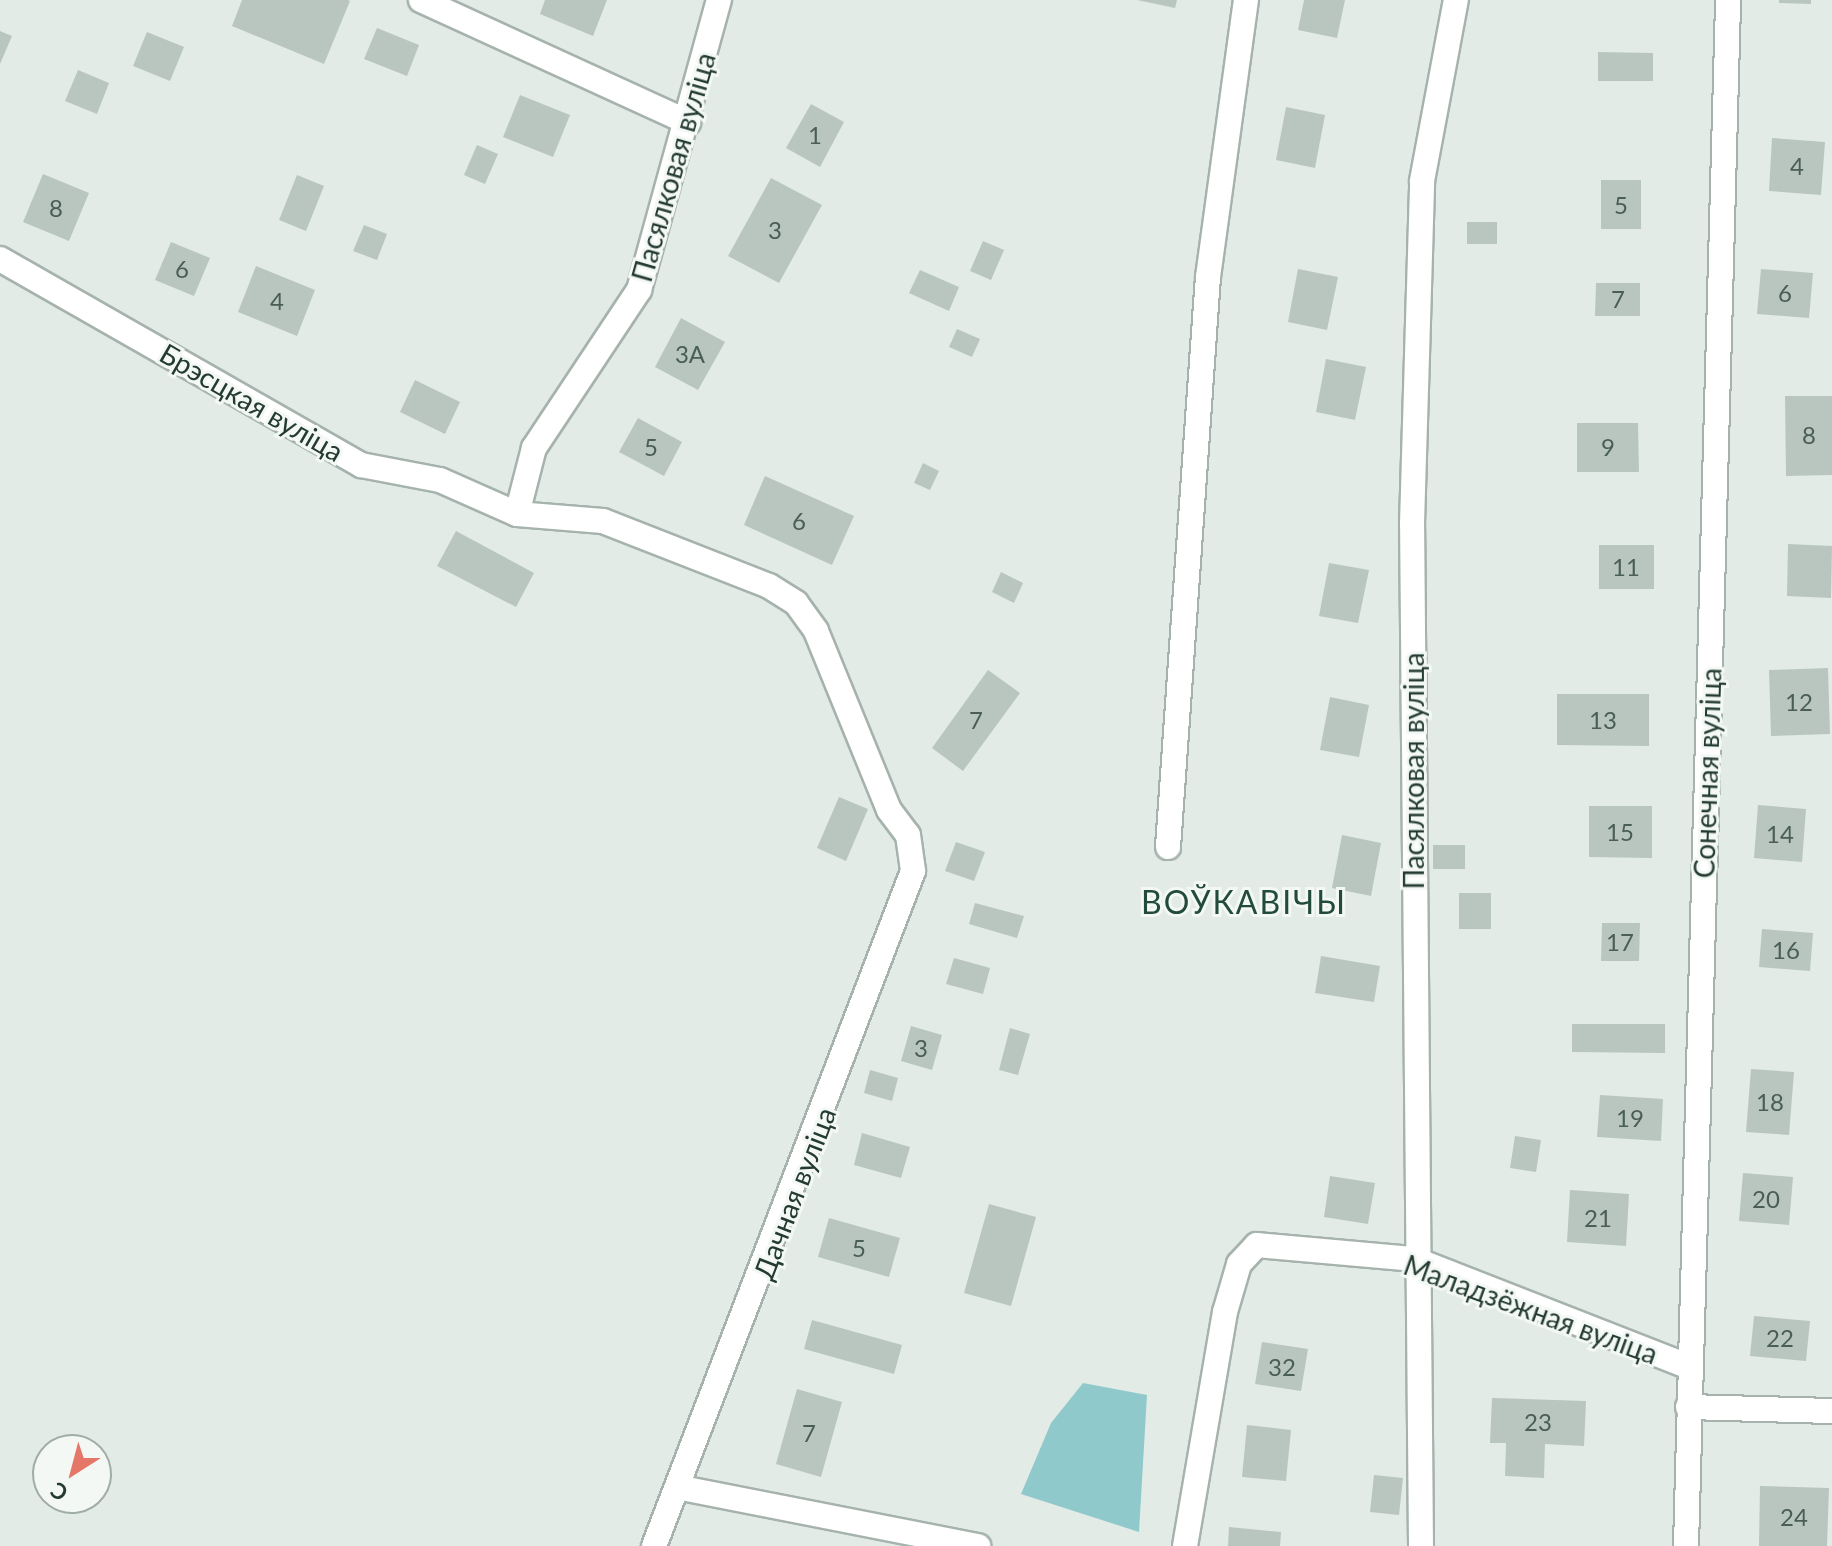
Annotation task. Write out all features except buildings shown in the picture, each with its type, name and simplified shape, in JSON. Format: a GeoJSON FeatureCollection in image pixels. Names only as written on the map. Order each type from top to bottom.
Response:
{"type":"FeatureCollection","features":[{"type":"Feature","properties":{"kind":"street"},"geometry":{"type":"LineString","coordinates":[[421,0],[688,122]]}},
{"type":"Feature","properties":{"kind":"street","name":"Пасялковая вуліца"},"geometry":{"type":"LineString","coordinates":[[517,514],[534,448],[639,290],[688,122],[719,0]]}},
{"type":"Feature","properties":{"kind":"street"},"geometry":{"type":"LineString","coordinates":[[1168,847],[1208,277],[1246,0]]}},
{"type":"Feature","properties":{"kind":"street","name":"Пасялковая вуліца"},"geometry":{"type":"LineString","coordinates":[[1421,1546],[1414,1259],[1412,524],[1422,181],[1456,0]]}},
{"type":"Feature","properties":{"kind":"street","name":"Сонечная вуліца"},"geometry":{"type":"LineString","coordinates":[[1686,1546],[1687,1366],[1728,0]]}},
{"type":"Feature","properties":{"kind":"street","name":"Брэсцкая вуліца"},"geometry":{"type":"LineString","coordinates":[[0,259],[361,465],[440,480],[517,514]]}},
{"type":"Feature","properties":{"kind":"street","name":"Дачная вуліца"},"geometry":{"type":"LineString","coordinates":[[517,514],[603,521],[796,603],[816,631],[889,810],[908,835],[908,895],[682,1488],[654,1546]]}},
{"type":"Feature","properties":{"kind":"street","name":"Маладзёжная вуліца"},"geometry":{"type":"LineString","coordinates":[[1185,1546],[1239,1264],[1257,1245],[1414,1259],[1687,1366]]}},
{"type":"Feature","properties":{"kind":"street"},"geometry":{"type":"LineString","coordinates":[[1688,1407],[1832,1411]]}},
{"type":"Feature","properties":{"kind":"street"},"geometry":{"type":"LineString","coordinates":[[682,1488],[978,1546]]}},
{"type":"Feature","properties":{"kind":"water"},"geometry":{"type":"Polygon","coordinates":[[[1083,1383],[1147,1395],[1139,1532],[1021,1494],[1051,1423],[1083,1383]]]}},
{"type":"Feature","properties":{"kind":"district","name":"ВОЎКАВІЧЫ"},"geometry":{"type":"Point","coordinates":[1244,902]}}]}
